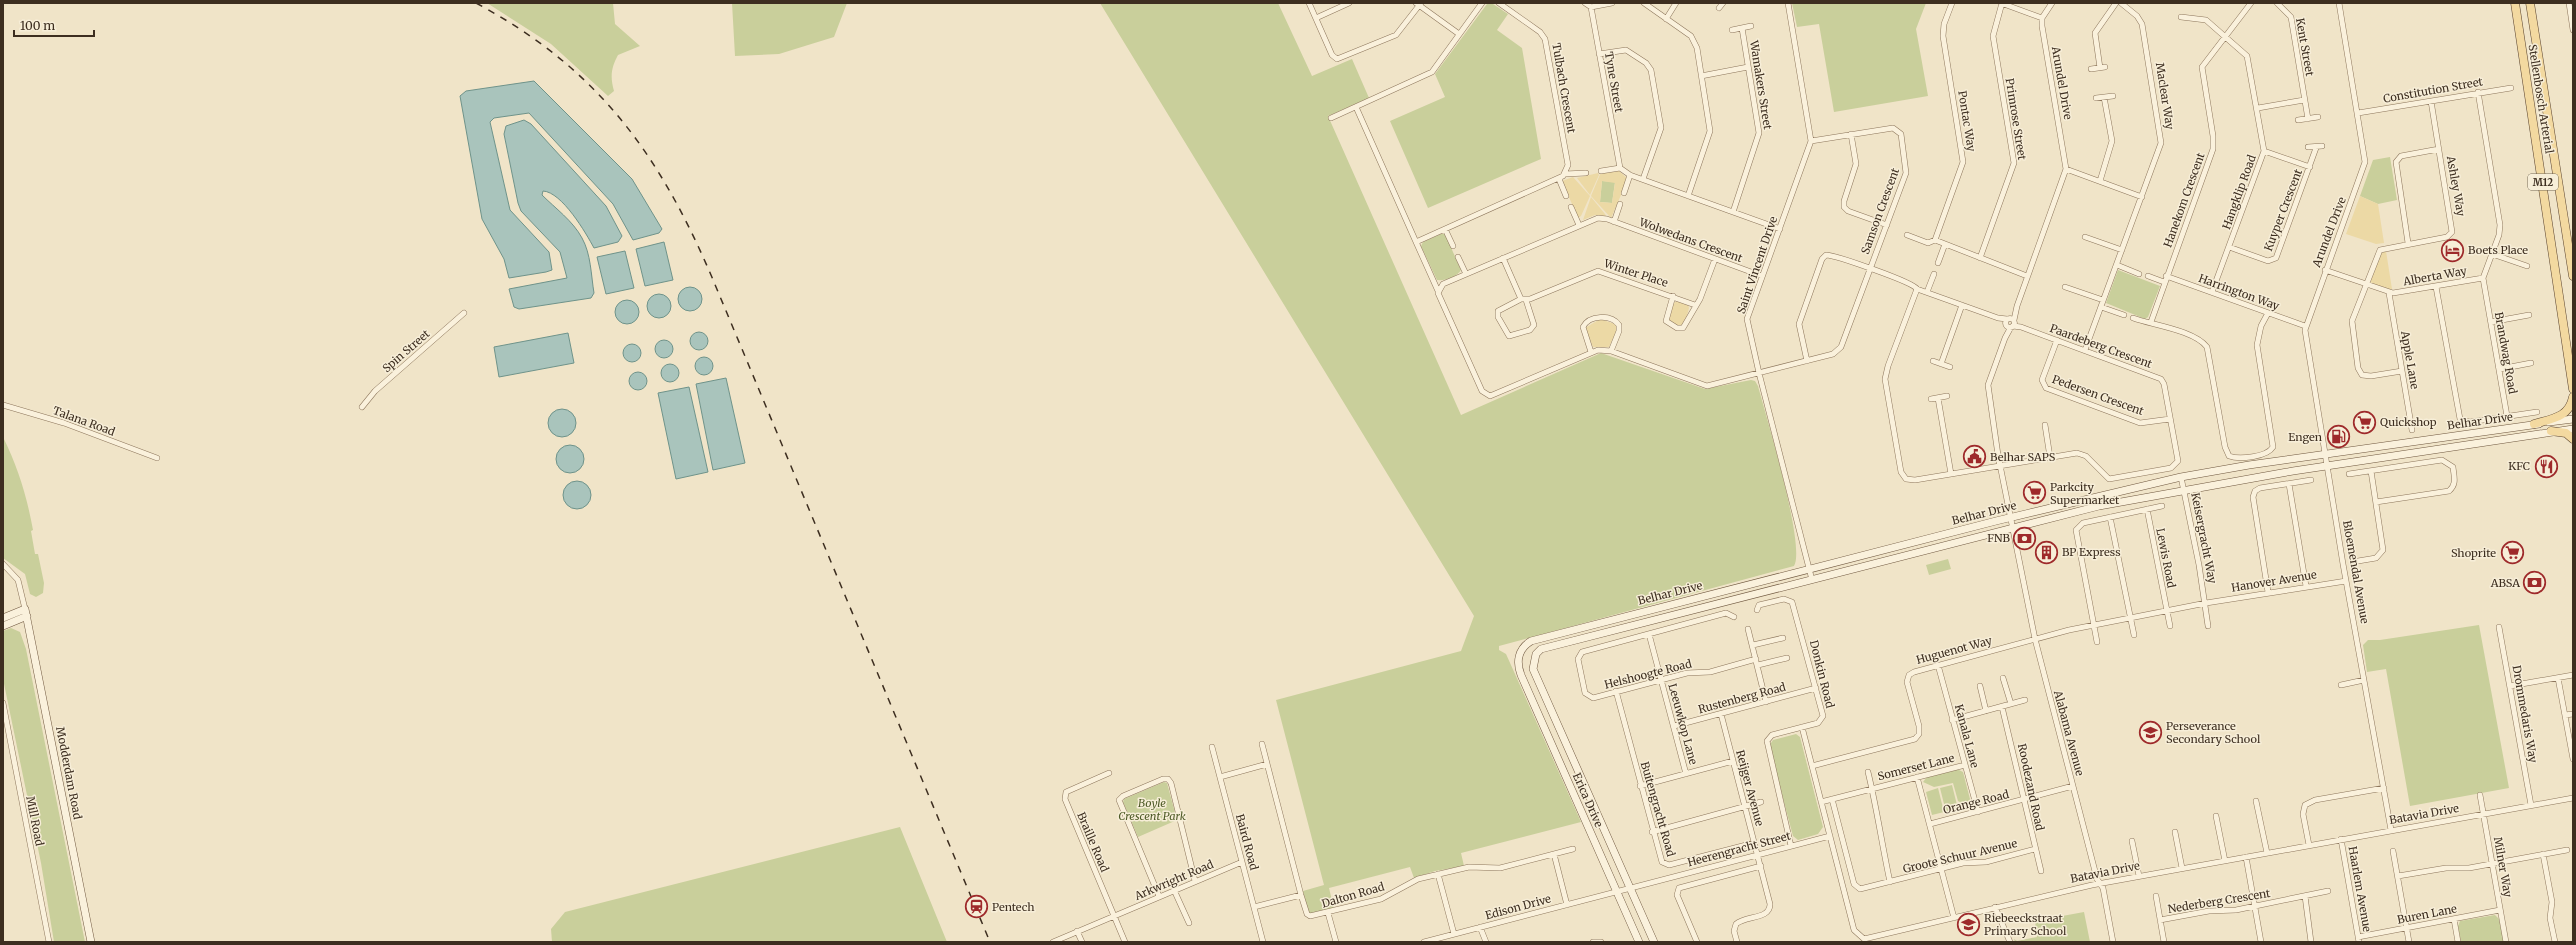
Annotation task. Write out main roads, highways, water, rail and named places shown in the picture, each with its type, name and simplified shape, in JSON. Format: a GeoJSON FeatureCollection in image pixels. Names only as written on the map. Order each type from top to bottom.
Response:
{"type":"FeatureCollection","features":[{"type":"Feature","properties":{"kind":"main road","name":"Stellenbosch Arterial"},"geometry":{"type":"LineString","coordinates":[[2516,3],[2573,389]]}},
{"type":"Feature","properties":{"kind":"main road","name":"Stellenbosch Arterial"},"geometry":{"type":"LineString","coordinates":[[2530,3],[2573,276]]}},
{"type":"Feature","properties":{"kind":"main road"},"geometry":{"type":"LineString","coordinates":[[2534,424],[2564,414],[2569,409],[2573,397]]}},
{"type":"Feature","properties":{"kind":"main road","name":"Belhar Drive"},"geometry":{"type":"LineString","coordinates":[[1518,666],[1524,646],[1531,641],[2010,518],[2181,477],[2256,464],[2327,456],[2573,419]]}},
{"type":"Feature","properties":{"kind":"main road","name":"Belhar Drive"},"geometry":{"type":"LineString","coordinates":[[1533,669],[1536,654],[1548,646],[1812,580],[2012,527],[2184,489],[2573,429]]}},
{"type":"Feature","properties":{"kind":"main road"},"geometry":{"type":"LineString","coordinates":[[2551,432],[2566,433],[2573,439]]}},
{"type":"Feature","properties":{"kind":"main road"},"geometry":{"type":"LineString","coordinates":[[3,618],[26,612]]}},
{"type":"Feature","properties":{"kind":"main road"},"geometry":{"type":"LineString","coordinates":[[3,626],[26,612]]}},
{"type":"Feature","properties":{"kind":"main road","name":"Modderdam Road"},"geometry":{"type":"LineString","coordinates":[[26,612],[91,942]]}},
{"type":"Feature","properties":{"kind":"main road","name":"Erica Drive"},"geometry":{"type":"LineString","coordinates":[[1518,666],[1639,942]]}},
{"type":"Feature","properties":{"kind":"main road","name":"Erica Drive"},"geometry":{"type":"LineString","coordinates":[[1533,669],[1654,942]]}},
{"type":"Feature","properties":{"kind":"water"},"geometry":{"type":"Polygon","coordinates":[[[534,81],[632,179],[662,229],[659,233],[633,240],[613,204],[529,113],[494,118],[490,122],[510,210],[549,252],[552,270],[509,278],[504,259],[482,219],[460,96],[466,91],[534,81]]]}},
{"type":"Feature","properties":{"kind":"water"},"geometry":{"type":"Polygon","coordinates":[[[524,120],[531,124],[606,206],[622,236],[618,242],[594,248],[573,214],[558,198],[543,191],[542,195],[574,226],[585,244],[589,258],[594,293],[591,298],[519,309],[514,307],[509,289],[567,278],[560,252],[521,211],[518,203],[504,134],[506,126],[524,120]]]}},
{"type":"Feature","properties":{"kind":"water"},"geometry":{"type":"Polygon","coordinates":[[[664,242],[673,280],[645,286],[636,249],[664,242]]]}},
{"type":"Feature","properties":{"kind":"water"},"geometry":{"type":"Polygon","coordinates":[[[625,251],[634,288],[606,294],[597,257],[625,251]]]}},
{"type":"Feature","properties":{"kind":"water"},"geometry":{"type":"Polygon","coordinates":[[[690,287],[695,288],[701,294],[701,304],[695,310],[690,311],[685,310],[679,304],[678,299],[679,294],[685,288],[690,287]]]}},
{"type":"Feature","properties":{"kind":"water"},"geometry":{"type":"Polygon","coordinates":[[[659,294],[664,295],[670,301],[670,311],[664,317],[659,318],[654,317],[648,311],[647,306],[648,301],[654,295],[659,294]]]}},
{"type":"Feature","properties":{"kind":"water"},"geometry":{"type":"Polygon","coordinates":[[[627,300],[632,301],[638,307],[638,317],[632,323],[627,324],[622,323],[616,317],[615,312],[616,307],[622,301],[627,300]]]}},
{"type":"Feature","properties":{"kind":"water"},"geometry":{"type":"Polygon","coordinates":[[[695,332],[703,332],[708,337],[706,348],[703,350],[695,350],[690,345],[690,337],[695,332]]]}},
{"type":"Feature","properties":{"kind":"water"},"geometry":{"type":"Polygon","coordinates":[[[568,333],[574,363],[499,377],[494,347],[568,333]]]}},
{"type":"Feature","properties":{"kind":"water"},"geometry":{"type":"Polygon","coordinates":[[[660,340],[668,340],[673,345],[671,356],[668,358],[660,358],[655,353],[655,345],[660,340]]]}},
{"type":"Feature","properties":{"kind":"water"},"geometry":{"type":"Polygon","coordinates":[[[628,344],[636,344],[641,349],[639,360],[636,362],[628,362],[623,357],[623,349],[628,344]]]}},
{"type":"Feature","properties":{"kind":"water"},"geometry":{"type":"Polygon","coordinates":[[[700,357],[708,357],[713,362],[711,373],[708,375],[700,375],[695,370],[695,362],[700,357]]]}},
{"type":"Feature","properties":{"kind":"water"},"geometry":{"type":"Polygon","coordinates":[[[666,364],[674,364],[679,369],[677,380],[674,382],[666,382],[661,377],[661,369],[666,364]]]}},
{"type":"Feature","properties":{"kind":"water"},"geometry":{"type":"Polygon","coordinates":[[[634,372],[642,372],[647,377],[645,388],[642,390],[634,390],[629,385],[629,377],[634,372]]]}},
{"type":"Feature","properties":{"kind":"water"},"geometry":{"type":"Polygon","coordinates":[[[726,378],[745,463],[713,470],[696,384],[726,378]]]}},
{"type":"Feature","properties":{"kind":"water"},"geometry":{"type":"Polygon","coordinates":[[[689,387],[708,472],[676,479],[658,393],[689,387]]]}},
{"type":"Feature","properties":{"kind":"water"},"geometry":{"type":"Polygon","coordinates":[[[562,409],[572,413],[576,423],[572,433],[562,437],[552,433],[548,423],[552,413],[562,409]]]}},
{"type":"Feature","properties":{"kind":"water"},"geometry":{"type":"Polygon","coordinates":[[[570,445],[580,449],[584,459],[580,469],[570,473],[560,469],[556,459],[560,449],[570,445]]]}},
{"type":"Feature","properties":{"kind":"water"},"geometry":{"type":"Polygon","coordinates":[[[577,481],[587,485],[591,495],[587,505],[577,509],[567,505],[563,495],[567,485],[577,481]]]}},
{"type":"Feature","properties":{"kind":"railway"},"geometry":{"type":"LineString","coordinates":[[476,3],[519,28],[556,56],[590,85],[619,117],[645,152],[669,190],[691,231],[711,275],[990,942]]}},
{"type":"Feature","properties":{"kind":"place","name":"Boets Place"},"geometry":{"type":"Point","coordinates":[2453,250]}},
{"type":"Feature","properties":{"kind":"place","name":"Quickshop"},"geometry":{"type":"Point","coordinates":[2365,422]}},
{"type":"Feature","properties":{"kind":"place","name":"Engen"},"geometry":{"type":"Point","coordinates":[2338,437]}},
{"type":"Feature","properties":{"kind":"place","name":"Belhar SAPS"},"geometry":{"type":"Point","coordinates":[1975,457]}},
{"type":"Feature","properties":{"kind":"place","name":"KFC"},"geometry":{"type":"Point","coordinates":[2546,466]}},
{"type":"Feature","properties":{"kind":"place","name":"Parkcity Supermarket"},"geometry":{"type":"Point","coordinates":[2035,493]}},
{"type":"Feature","properties":{"kind":"place","name":"FNB"},"geometry":{"type":"Point","coordinates":[2025,538]}},
{"type":"Feature","properties":{"kind":"place","name":"BP Express"},"geometry":{"type":"Point","coordinates":[2046,552]}},
{"type":"Feature","properties":{"kind":"place","name":"Shoprite"},"geometry":{"type":"Point","coordinates":[2512,553]}},
{"type":"Feature","properties":{"kind":"place","name":"ABSA"},"geometry":{"type":"Point","coordinates":[2535,583]}},
{"type":"Feature","properties":{"kind":"place","name":"Perseverance Secondary School"},"geometry":{"type":"Point","coordinates":[2150,732]}},
{"type":"Feature","properties":{"kind":"place","name":"Pentech"},"geometry":{"type":"Point","coordinates":[976,907]}},
{"type":"Feature","properties":{"kind":"place","name":"Riebeeckstraat Primary School"},"geometry":{"type":"Point","coordinates":[1968,924]}},
{"type":"Feature","properties":{"kind":"park label","name":"Boyle Crescent Park"},"geometry":{"type":"Point","coordinates":[1152,809]}}]}
